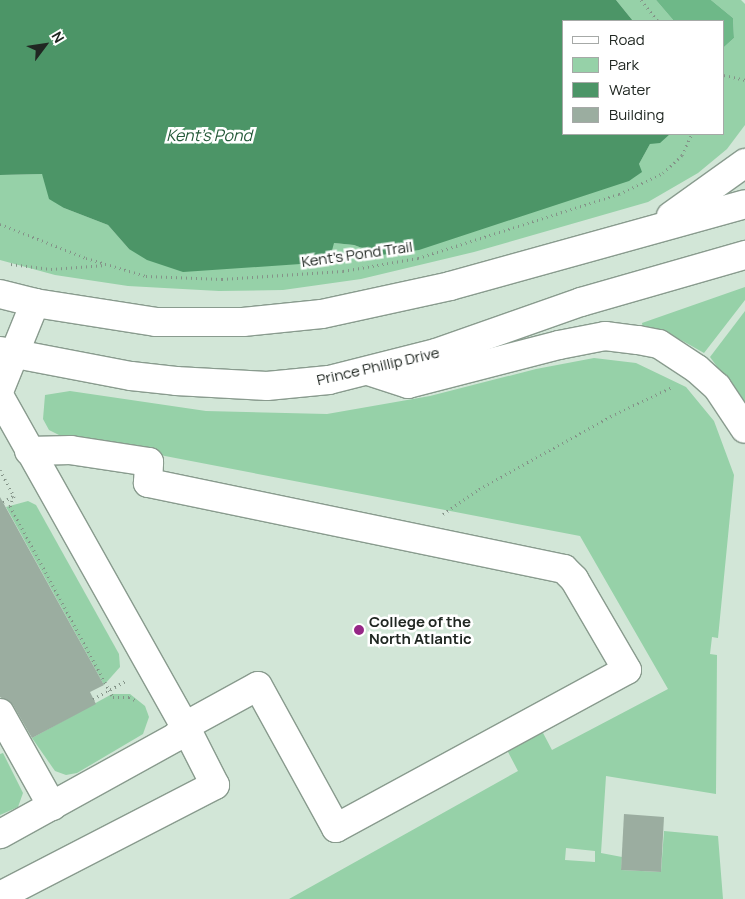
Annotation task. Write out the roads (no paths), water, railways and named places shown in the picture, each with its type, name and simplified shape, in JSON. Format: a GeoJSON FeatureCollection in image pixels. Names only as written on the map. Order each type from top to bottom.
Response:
{"type":"FeatureCollection","features":[{"type":"Feature","properties":{"kind":"main road"},"geometry":{"type":"LineString","coordinates":[[654,228],[745,162]]}},
{"type":"Feature","properties":{"kind":"main road"},"geometry":{"type":"LineString","coordinates":[[0,294],[35,303],[156,322],[243,322],[322,314],[450,286],[745,204]]}},
{"type":"Feature","properties":{"kind":"main road","name":"Prince Phillip Drive"},"geometry":{"type":"LineString","coordinates":[[8,352],[132,376],[266,386],[329,380],[368,371],[500,333],[581,302],[745,255]]}},
{"type":"Feature","properties":{"kind":"main road"},"geometry":{"type":"LineString","coordinates":[[0,390],[8,352],[35,303]]}},
{"type":"Feature","properties":{"kind":"main road"},"geometry":{"type":"LineString","coordinates":[[368,371],[408,384],[596,338],[638,340],[659,344],[697,368],[717,387],[745,429]]}},
{"type":"Feature","properties":{"kind":"main road"},"geometry":{"type":"LineString","coordinates":[[0,397],[215,785],[0,896]]}},
{"type":"Feature","properties":{"kind":"main road"},"geometry":{"type":"LineString","coordinates":[[0,834],[176,737],[184,726],[258,686],[336,828],[627,670],[574,579],[564,569],[148,483],[149,462],[71,450],[29,451]]}},
{"type":"Feature","properties":{"kind":"main road"},"geometry":{"type":"LineString","coordinates":[[0,712],[52,806]]}},
{"type":"Feature","properties":{"kind":"water","name":"Kent's Pond"},"geometry":{"type":"Polygon","coordinates":[[[0,0],[616,0],[632,20],[562,20],[562,135],[669,135],[660,143],[650,144],[639,164],[642,172],[629,181],[419,250],[381,255],[354,245],[334,243],[329,262],[183,272],[147,260],[129,249],[108,225],[64,208],[49,199],[42,174],[0,175],[0,0]]]}},
{"type":"Feature","properties":{"kind":"place","name":"College of the North Atlantic"},"geometry":{"type":"Point","coordinates":[359,630]}}]}
